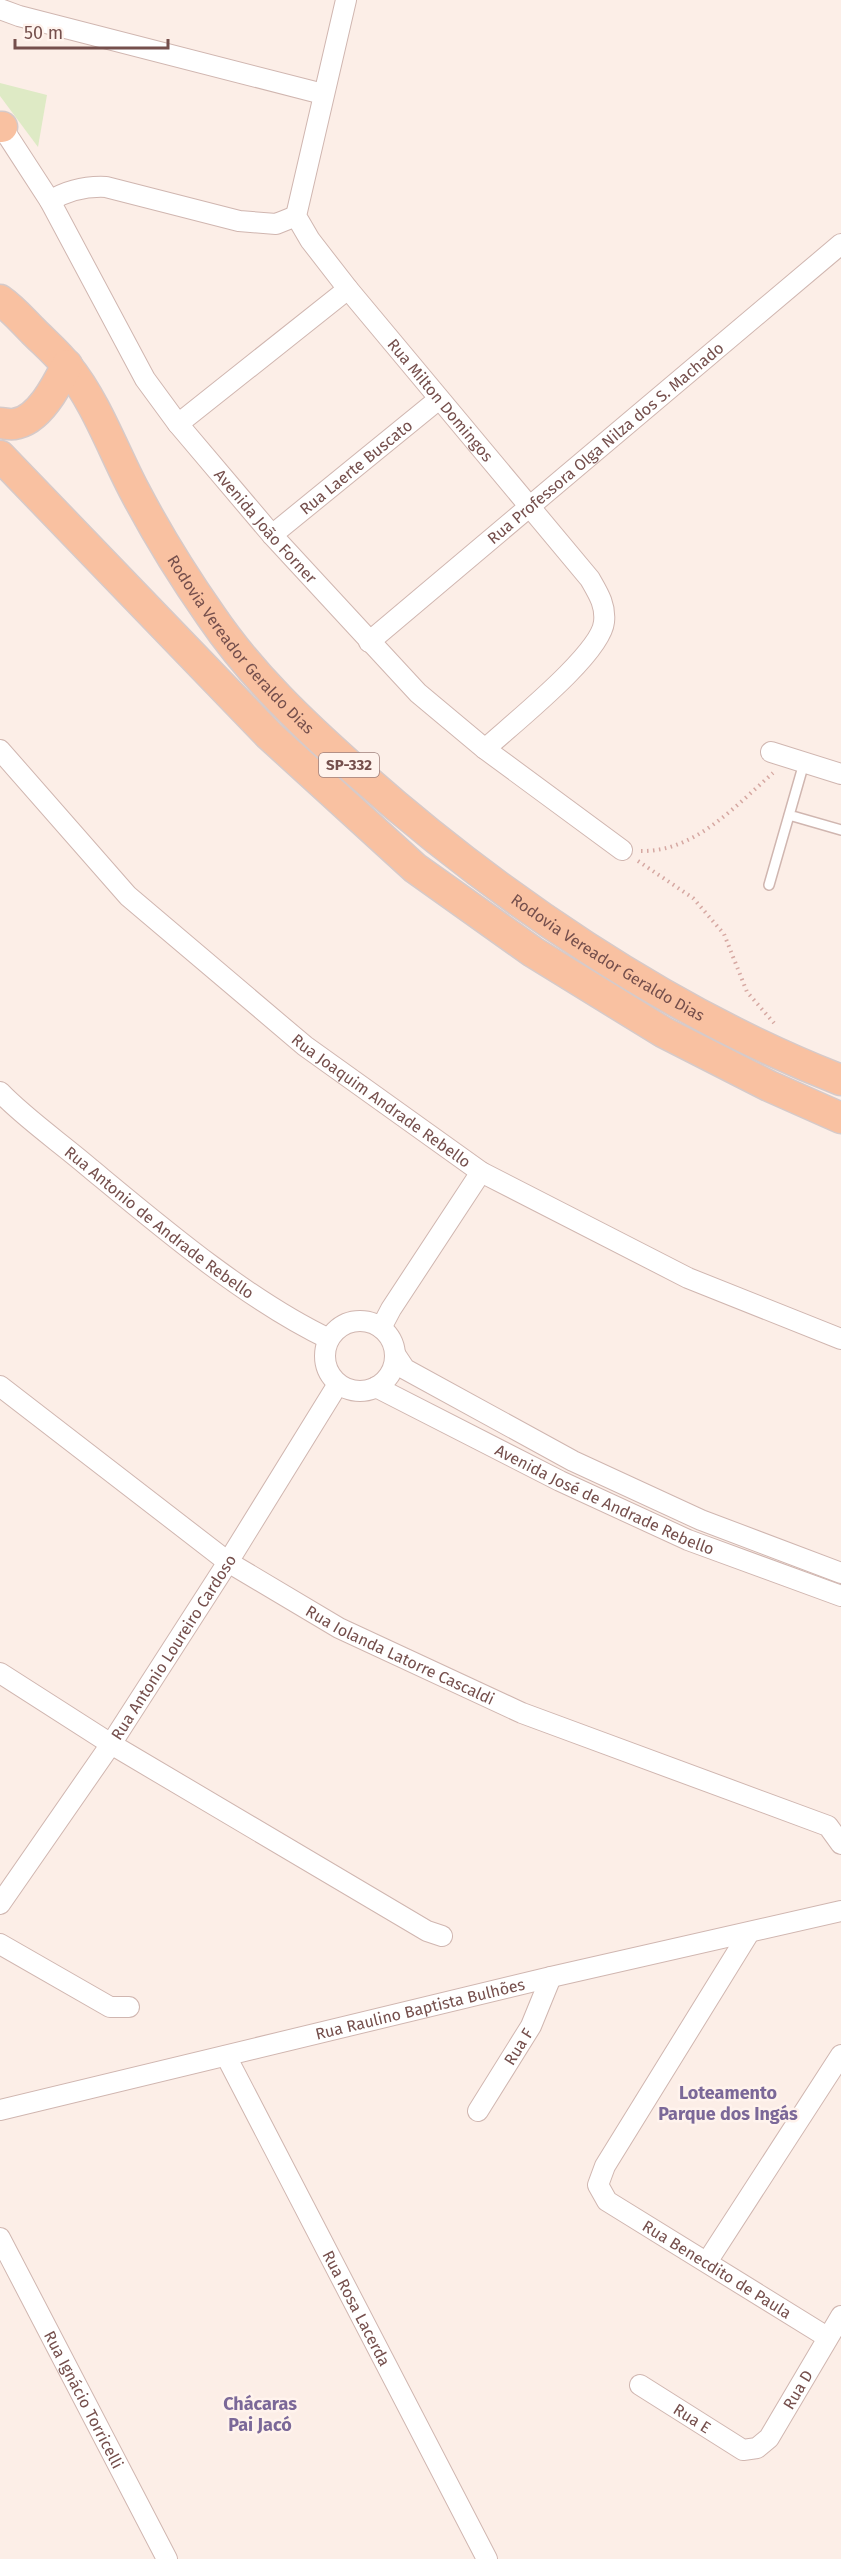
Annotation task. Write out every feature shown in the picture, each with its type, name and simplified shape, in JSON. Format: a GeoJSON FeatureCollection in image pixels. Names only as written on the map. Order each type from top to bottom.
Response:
{"type":"FeatureCollection","features":[{"type":"Feature","properties":{"kind":"main road","name":"Rodovia Vereador Geraldo Dias"},"geometry":{"type":"LineString","coordinates":[[0,300],[67,365],[83,389],[135,492],[177,565],[212,619],[267,686],[311,731],[391,802],[454,853],[574,939],[677,1002],[784,1058],[841,1080]]}},
{"type":"Feature","properties":{"kind":"main road"},"geometry":{"type":"LineString","coordinates":[[0,423],[14,424],[43,406],[67,365]]}},
{"type":"Feature","properties":{"kind":"main road","name":"Rodovia Vereador Geraldo Dias"},"geometry":{"type":"LineString","coordinates":[[0,456],[269,735],[415,868],[533,952],[663,1032],[769,1086],[841,1118]]}},
{"type":"Feature","properties":{"kind":"street"},"geometry":{"type":"LineString","coordinates":[[50,201],[73,190],[98,187],[136,193],[239,221],[276,224],[296,216],[346,0]]}},
{"type":"Feature","properties":{"kind":"street"},"geometry":{"type":"LineString","coordinates":[[0,9],[30,19],[323,94]]}},
{"type":"Feature","properties":{"kind":"street","name":"Avenida João Forner"},"geometry":{"type":"LineString","coordinates":[[1,126],[50,201],[145,379],[178,424],[272,535],[418,693],[485,749],[622,850]]}},
{"type":"Feature","properties":{"kind":"street","name":"Rua Milton Domingos"},"geometry":{"type":"LineString","coordinates":[[296,216],[310,240],[348,289],[590,579],[602,600],[604,623],[592,647],[572,669],[485,749]]}},
{"type":"Feature","properties":{"kind":"street","name":"Rua Professora Olga Nilza dos S. Machado"},"geometry":{"type":"LineString","coordinates":[[369,642],[841,244]]}},
{"type":"Feature","properties":{"kind":"street"},"geometry":{"type":"LineString","coordinates":[[178,424],[348,289]]}},
{"type":"Feature","properties":{"kind":"street","name":"Rua Laerte Buscato"},"geometry":{"type":"LineString","coordinates":[[272,535],[439,399]]}},
{"type":"Feature","properties":{"kind":"street","name":"Rua Joaquim Andrade Rebello"},"geometry":{"type":"LineString","coordinates":[[0,750],[128,896],[305,1046],[481,1172],[688,1278],[841,1339]]}},
{"type":"Feature","properties":{"kind":"street"},"geometry":{"type":"LineString","coordinates":[[788,758],[841,774]]}},
{"type":"Feature","properties":{"kind":"street","name":"Rua Antonio de Andrade Rebello"},"geometry":{"type":"LineString","coordinates":[[0,1092],[151,1219],[244,1287],[308,1329],[329,1339]]}},
{"type":"Feature","properties":{"kind":"street"},"geometry":{"type":"LineString","coordinates":[[381,1328],[391,1309],[481,1172]]}},
{"type":"Feature","properties":{"kind":"street"},"geometry":{"type":"LineString","coordinates":[[363,1321],[381,1328],[388,1335],[395,1354],[390,1373],[376,1387],[356,1391],[338,1384],[331,1377],[324,1358],[329,1339],[335,1331],[353,1322],[363,1321]]}},
{"type":"Feature","properties":{"kind":"street","name":"Avenida José de Andrade Rebello"},"geometry":{"type":"LineString","coordinates":[[395,1354],[405,1369],[573,1461],[702,1520],[841,1573]]}},
{"type":"Feature","properties":{"kind":"street","name":"Rua Antonio Loureiro Cardoso"},"geometry":{"type":"LineString","coordinates":[[0,1904],[111,1744],[228,1562],[338,1384]]}},
{"type":"Feature","properties":{"kind":"street","name":"Rua Iolanda Latorre Cascaldi"},"geometry":{"type":"LineString","coordinates":[[0,1386],[228,1562],[339,1628],[522,1713],[828,1826],[841,1844]]}},
{"type":"Feature","properties":{"kind":"street","name":"Avenida José de Andrade Rebello"},"geometry":{"type":"LineString","coordinates":[[376,1387],[560,1481],[688,1540],[841,1596]]}},
{"type":"Feature","properties":{"kind":"street"},"geometry":{"type":"LineString","coordinates":[[0,1673],[111,1744],[427,1931],[442,1935]]}},
{"type":"Feature","properties":{"kind":"street","name":"Rua Raulino Baptista Bulhões"},"geometry":{"type":"LineString","coordinates":[[0,2110],[551,1977],[841,1911]]}},
{"type":"Feature","properties":{"kind":"street","name":"Rua Benecdito de Paula"},"geometry":{"type":"LineString","coordinates":[[749,1933],[605,2166],[598,2185],[607,2201],[827,2337]]}},
{"type":"Feature","properties":{"kind":"street"},"geometry":{"type":"LineString","coordinates":[[0,1944],[110,2007],[129,2007]]}},
{"type":"Feature","properties":{"kind":"street","name":"Rua F"},"geometry":{"type":"LineString","coordinates":[[478,2112],[531,2026],[551,1977]]}},
{"type":"Feature","properties":{"kind":"street"},"geometry":{"type":"LineString","coordinates":[[706,2262],[841,2055]]}},
{"type":"Feature","properties":{"kind":"street","name":"Rua Rosa Lacerda"},"geometry":{"type":"LineString","coordinates":[[226,2056],[487,2559]]}},
{"type":"Feature","properties":{"kind":"street","name":"Rua Ignácio Torricelli"},"geometry":{"type":"LineString","coordinates":[[0,2238],[167,2559]]}},
{"type":"Feature","properties":{"kind":"street","name":"Rua D"},"geometry":{"type":"LineString","coordinates":[[743,2450],[757,2448],[769,2438],[841,2316]]}},
{"type":"Feature","properties":{"kind":"street","name":"Rua E"},"geometry":{"type":"LineString","coordinates":[[640,2385],[743,2450]]}},
{"type":"Feature","properties":{"kind":"lane"},"geometry":{"type":"LineString","coordinates":[[769,885],[789,815],[788,758]]}},
{"type":"Feature","properties":{"kind":"lane"},"geometry":{"type":"LineString","coordinates":[[789,815],[841,830]]}},
{"type":"Feature","properties":{"kind":"path"},"geometry":{"type":"LineString","coordinates":[[622,850],[655,851],[694,838],[743,801],[788,758]]}},
{"type":"Feature","properties":{"kind":"path"},"geometry":{"type":"LineString","coordinates":[[622,850],[693,898],[724,934],[747,992],[777,1026]]}},
{"type":"Feature","properties":{"kind":"green space"},"geometry":{"type":"Polygon","coordinates":[[[0,83],[47,95],[38,147],[0,96],[0,83]]]}},
{"type":"Feature","properties":{"kind":"district","name":"Loteamento Parque dos Ingás"},"geometry":{"type":"Point","coordinates":[728,2103]}},
{"type":"Feature","properties":{"kind":"district","name":"Chácaras Pai Jacó"},"geometry":{"type":"Point","coordinates":[260,2414]}}]}
